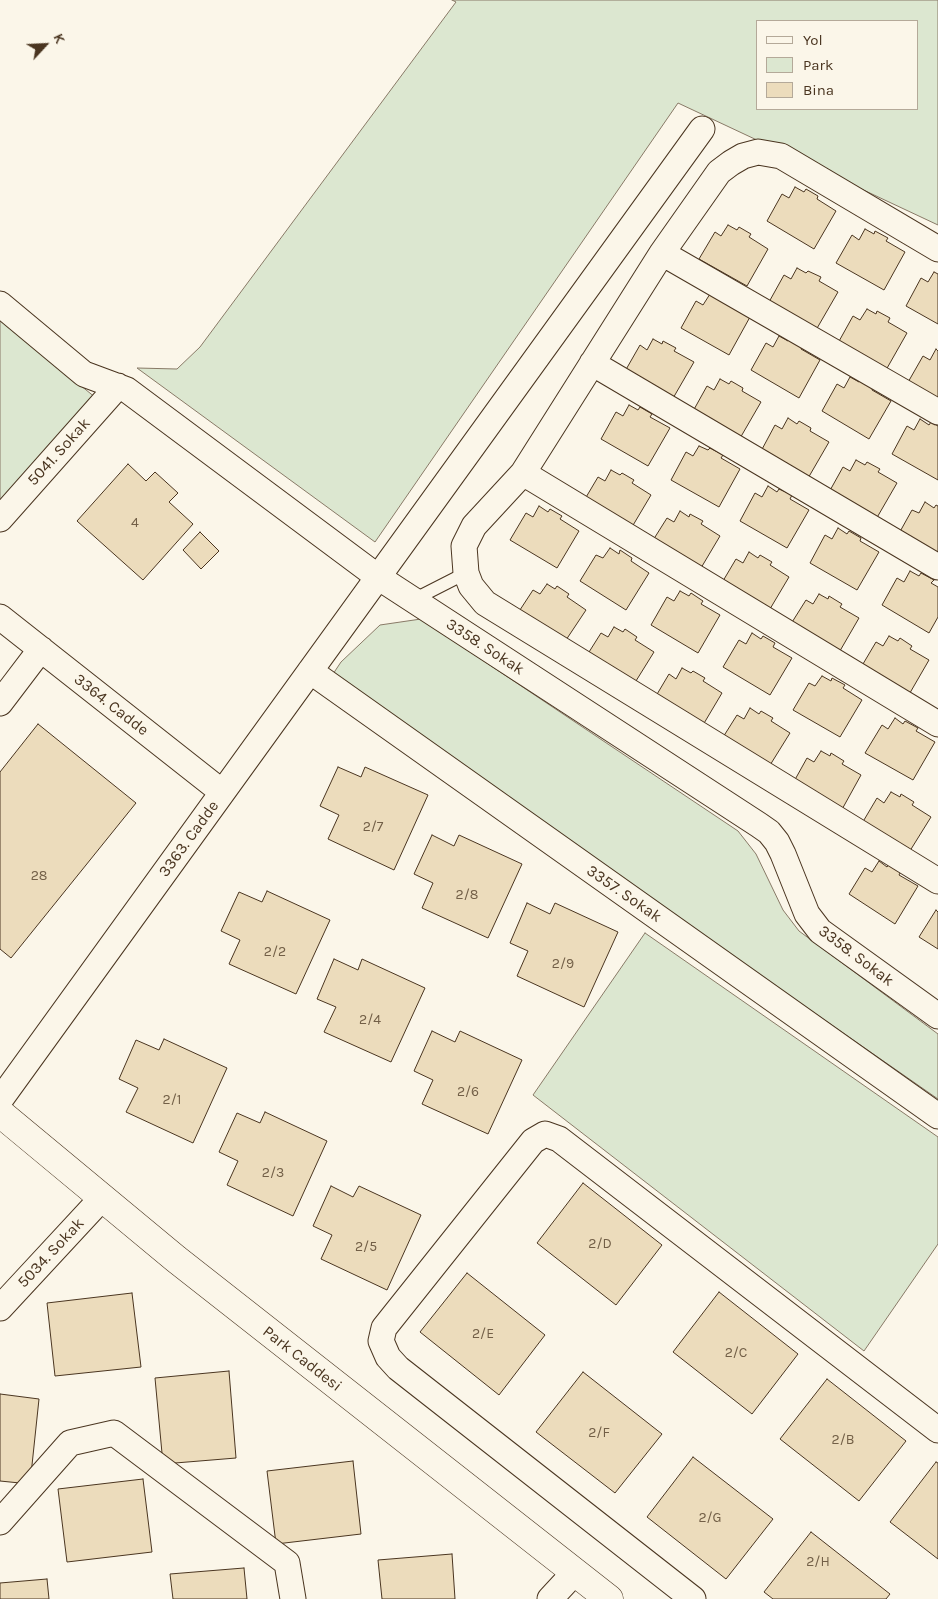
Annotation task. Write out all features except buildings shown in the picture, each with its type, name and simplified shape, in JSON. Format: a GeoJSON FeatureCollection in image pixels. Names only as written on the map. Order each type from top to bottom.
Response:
{"type":"FeatureCollection","features":[{"type":"Feature","properties":{"kind":"street","name":"3363. Cadde"},"geometry":{"type":"LineString","coordinates":[[0,1100],[702,129]]}},
{"type":"Feature","properties":{"kind":"street"},"geometry":{"type":"LineString","coordinates":[[938,249],[781,156],[758,152],[743,156],[719,172],[662,253],[523,473],[474,526],[464,546],[466,573],[471,586],[485,603],[938,881]]}},
{"type":"Feature","properties":{"kind":"street"},"geometry":{"type":"LineString","coordinates":[[662,253],[938,412]]}},
{"type":"Feature","properties":{"kind":"street","name":"3358. Sokak"},"geometry":{"type":"LineString","coordinates":[[0,304],[84,374],[128,390],[378,577],[769,832],[783,854],[807,914],[820,931],[938,1016]]}},
{"type":"Feature","properties":{"kind":"street"},"geometry":{"type":"LineString","coordinates":[[592,363],[938,567]]}},
{"type":"Feature","properties":{"kind":"street","name":"5041. Sokak"},"geometry":{"type":"LineString","coordinates":[[0,519],[118,386]]}},
{"type":"Feature","properties":{"kind":"street"},"geometry":{"type":"LineString","coordinates":[[523,473],[938,724]]}},
{"type":"Feature","properties":{"kind":"street","name":"3364. Cadde"},"geometry":{"type":"LineString","coordinates":[[0,617],[222,792]]}},
{"type":"Feature","properties":{"kind":"street"},"geometry":{"type":"LineString","coordinates":[[0,703],[41,649]]}},
{"type":"Feature","properties":{"kind":"street","name":"3357. Sokak"},"geometry":{"type":"LineString","coordinates":[[310,671],[938,1116]]}},
{"type":"Feature","properties":{"kind":"street","name":"Park Caddesi"},"geometry":{"type":"LineString","coordinates":[[0,1113],[176,1260],[609,1599]]}},
{"type":"Feature","properties":{"kind":"street"},"geometry":{"type":"LineString","coordinates":[[693,1599],[398,1368],[388,1357],[381,1341],[384,1328],[533,1141],[545,1134],[559,1139],[938,1430]]}},
{"type":"Feature","properties":{"kind":"street","name":"5034. Sokak"},"geometry":{"type":"LineString","coordinates":[[0,1308],[102,1198]]}},
{"type":"Feature","properties":{"kind":"street"},"geometry":{"type":"LineString","coordinates":[[0,1522],[70,1443],[114,1433],[287,1563],[293,1599]]}},
{"type":"Feature","properties":{"kind":"street"},"geometry":{"type":"LineString","coordinates":[[550,1599],[575,1572]]}},
{"type":"Feature","properties":{"kind":"lane"},"geometry":{"type":"LineString","coordinates":[[413,600],[466,573]]}},
{"type":"Feature","properties":{"kind":"green space"},"geometry":{"type":"Polygon","coordinates":[[[452,0],[938,0],[938,225],[678,103],[375,542],[137,368],[177,369],[200,347],[456,2],[452,0]]]}},
{"type":"Feature","properties":{"kind":"green space"},"geometry":{"type":"Polygon","coordinates":[[[0,320],[96,398],[0,502],[0,320]]]}},
{"type":"Feature","properties":{"kind":"green space"},"geometry":{"type":"Polygon","coordinates":[[[421,619],[738,831],[756,854],[783,910],[799,931],[938,1034],[938,1099],[331,677],[341,662],[380,625],[421,619]]]}},
{"type":"Feature","properties":{"kind":"green space"},"geometry":{"type":"Polygon","coordinates":[[[645,933],[938,1137],[938,1244],[864,1351],[533,1095],[645,933]]]}}]}
